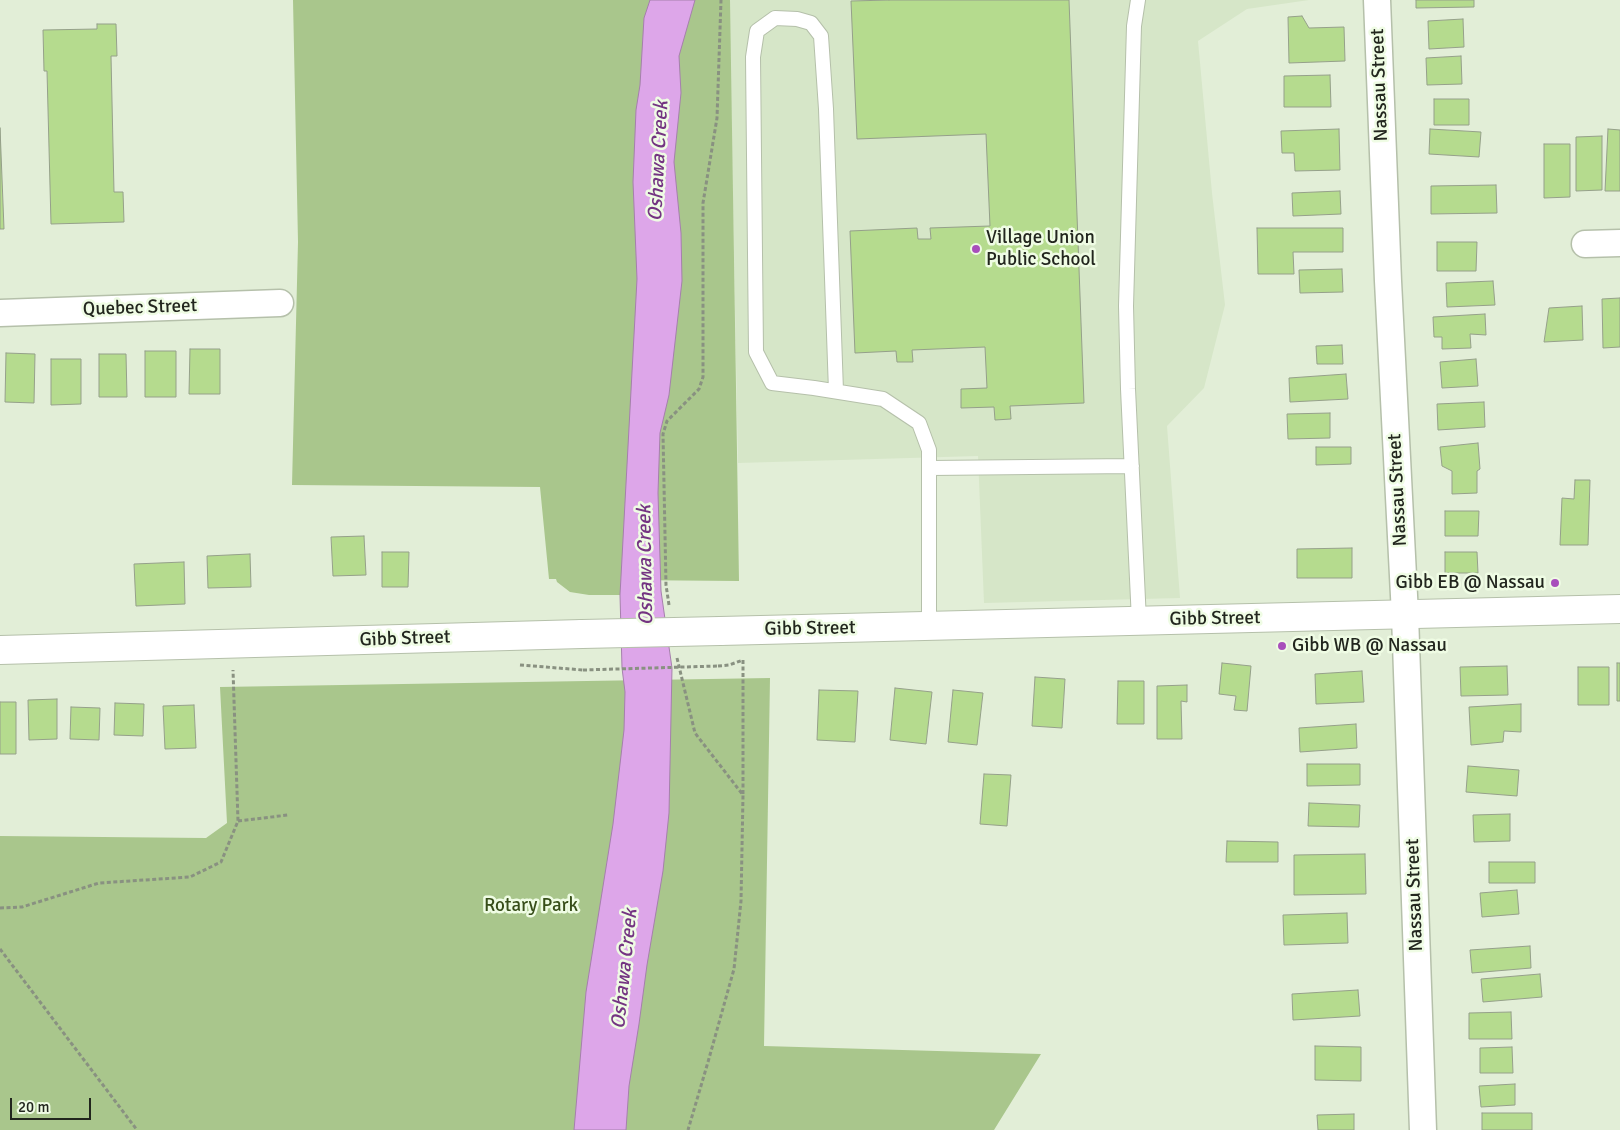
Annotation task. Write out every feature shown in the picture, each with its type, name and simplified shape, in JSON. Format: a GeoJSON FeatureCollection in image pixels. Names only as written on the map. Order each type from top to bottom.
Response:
{"type":"FeatureCollection","features":[{"type":"Feature","properties":{"kind":"main road","name":"Gibb Street"},"geometry":{"type":"LineString","coordinates":[[0,650],[1620,609]]}},
{"type":"Feature","properties":{"kind":"street","name":"Nassau Street"},"geometry":{"type":"LineString","coordinates":[[1377,0],[1388,281],[1405,615],[1424,1130]]}},
{"type":"Feature","properties":{"kind":"street"},"geometry":{"type":"LineString","coordinates":[[1585,244],[1620,243]]}},
{"type":"Feature","properties":{"kind":"street","name":"Quebec Street"},"geometry":{"type":"LineString","coordinates":[[0,314],[280,303]]}},
{"type":"Feature","properties":{"kind":"lane"},"geometry":{"type":"LineString","coordinates":[[1138,0],[1134,26],[1126,306],[1128,389],[1140,621]]}},
{"type":"Feature","properties":{"kind":"lane"},"geometry":{"type":"LineString","coordinates":[[836,391],[826,109],[821,36],[811,23],[797,19],[775,18],[757,31],[753,57],[756,352],[772,382],[883,399],[919,423],[930,450],[929,626]]}},
{"type":"Feature","properties":{"kind":"lane"},"geometry":{"type":"LineString","coordinates":[[930,468],[1132,466]]}},
{"type":"Feature","properties":{"kind":"path"},"geometry":{"type":"LineString","coordinates":[[666,585],[663,434],[667,420],[699,389],[703,377],[703,203],[717,118],[721,0]]}},
{"type":"Feature","properties":{"kind":"path"},"geometry":{"type":"LineString","coordinates":[[583,670],[718,666],[729,665],[743,660],[741,901],[734,969],[688,1130]]}},
{"type":"Feature","properties":{"kind":"path"},"geometry":{"type":"LineString","coordinates":[[679,668],[695,733],[743,795]]}},
{"type":"Feature","properties":{"kind":"path"},"geometry":{"type":"LineString","coordinates":[[0,908],[22,907],[99,883],[190,877],[221,862],[238,821],[233,670]]}},
{"type":"Feature","properties":{"kind":"path"},"geometry":{"type":"LineString","coordinates":[[238,821],[288,815]]}},
{"type":"Feature","properties":{"kind":"path"},"geometry":{"type":"LineString","coordinates":[[0,949],[137,1130]]}},
{"type":"Feature","properties":{"kind":"shaded area","name":"Village Union Public School"},"geometry":{"type":"Polygon","coordinates":[[[729,0],[1309,0],[1247,9],[1198,41],[1212,193],[1225,305],[1204,388],[1167,426],[1180,598],[984,603],[978,456],[738,463],[729,0]]]}},
{"type":"Feature","properties":{"kind":"green space"},"geometry":{"type":"Polygon","coordinates":[[[293,0],[730,0],[739,581],[622,580],[620,595],[589,595],[570,592],[557,582],[556,579],[549,579],[540,487],[292,485],[298,242],[293,0]]]}},
{"type":"Feature","properties":{"kind":"green space","name":"Rotary Park"},"geometry":{"type":"Polygon","coordinates":[[[770,678],[764,1046],[1041,1054],[994,1130],[0,1130],[0,836],[206,838],[227,823],[220,687],[770,678]]]}},
{"type":"Feature","properties":{"kind":"water","name":"Oshawa Creek"},"geometry":{"type":"Polygon","coordinates":[[[650,0],[695,0],[679,56],[681,93],[674,162],[681,233],[682,281],[669,395],[660,433],[658,493],[661,591],[672,668],[669,813],[663,871],[629,1086],[626,1130],[574,1130],[586,992],[613,824],[624,730],[625,692],[622,668],[620,595],[637,279],[633,182],[636,110],[640,85],[644,18],[650,0]]]}},
{"type":"Feature","properties":{"kind":"building"},"geometry":{"type":"Polygon","coordinates":[[[1069,0],[1084,403],[1010,406],[1011,419],[995,420],[994,407],[961,408],[961,389],[987,388],[985,347],[912,350],[913,362],[897,362],[896,351],[855,353],[850,231],[917,228],[918,239],[931,239],[930,228],[990,226],[986,134],[857,139],[851,1],[1069,0]]]}},
{"type":"Feature","properties":{"kind":"building"},"geometry":{"type":"Polygon","coordinates":[[[1416,0],[1474,0],[1474,7],[1416,8],[1416,0]]]}},
{"type":"Feature","properties":{"kind":"building"},"geometry":{"type":"Polygon","coordinates":[[[1302,16],[1309,28],[1344,27],[1345,61],[1289,63],[1288,17],[1302,16]]]}},
{"type":"Feature","properties":{"kind":"building"},"geometry":{"type":"Polygon","coordinates":[[[1463,19],[1464,47],[1429,49],[1428,21],[1463,19]]]}},
{"type":"Feature","properties":{"kind":"building"},"geometry":{"type":"Polygon","coordinates":[[[97,24],[116,24],[117,56],[111,56],[114,192],[123,192],[124,222],[51,224],[47,71],[44,71],[43,30],[97,29],[97,24]]]}},
{"type":"Feature","properties":{"kind":"building"},"geometry":{"type":"Polygon","coordinates":[[[1461,56],[1462,84],[1427,85],[1426,58],[1461,56]]]}},
{"type":"Feature","properties":{"kind":"building"},"geometry":{"type":"Polygon","coordinates":[[[1330,75],[1331,107],[1284,107],[1284,76],[1330,75]]]}},
{"type":"Feature","properties":{"kind":"building"},"geometry":{"type":"Polygon","coordinates":[[[1434,99],[1469,99],[1469,125],[1434,125],[1434,99]]]}},
{"type":"Feature","properties":{"kind":"building"},"geometry":{"type":"Polygon","coordinates":[[[0,128],[4,229],[0,229],[0,128]]]}},
{"type":"Feature","properties":{"kind":"building"},"geometry":{"type":"Polygon","coordinates":[[[1339,129],[1340,170],[1295,171],[1294,153],[1282,153],[1281,131],[1339,129]]]}},
{"type":"Feature","properties":{"kind":"building"},"geometry":{"type":"Polygon","coordinates":[[[1430,129],[1481,132],[1479,157],[1429,154],[1430,129]]]}},
{"type":"Feature","properties":{"kind":"building"},"geometry":{"type":"Polygon","coordinates":[[[1608,129],[1620,130],[1620,191],[1605,191],[1608,129]]]}},
{"type":"Feature","properties":{"kind":"building"},"geometry":{"type":"Polygon","coordinates":[[[1602,136],[1602,190],[1576,191],[1576,137],[1602,136]]]}},
{"type":"Feature","properties":{"kind":"building"},"geometry":{"type":"Polygon","coordinates":[[[1544,144],[1570,144],[1570,197],[1544,198],[1544,144]]]}},
{"type":"Feature","properties":{"kind":"building"},"geometry":{"type":"Polygon","coordinates":[[[1496,185],[1497,213],[1431,214],[1431,186],[1496,185]]]}},
{"type":"Feature","properties":{"kind":"building"},"geometry":{"type":"Polygon","coordinates":[[[1340,191],[1341,214],[1293,216],[1292,193],[1340,191]]]}},
{"type":"Feature","properties":{"kind":"building"},"geometry":{"type":"Polygon","coordinates":[[[1257,228],[1343,228],[1343,252],[1293,252],[1294,274],[1258,274],[1257,228]]]}},
{"type":"Feature","properties":{"kind":"building"},"geometry":{"type":"Polygon","coordinates":[[[1437,242],[1477,242],[1476,271],[1437,271],[1437,242]]]}},
{"type":"Feature","properties":{"kind":"building"},"geometry":{"type":"Polygon","coordinates":[[[1342,269],[1343,292],[1300,293],[1299,270],[1342,269]]]}},
{"type":"Feature","properties":{"kind":"building"},"geometry":{"type":"Polygon","coordinates":[[[1493,281],[1495,305],[1447,307],[1446,283],[1493,281]]]}},
{"type":"Feature","properties":{"kind":"building"},"geometry":{"type":"Polygon","coordinates":[[[1620,298],[1620,347],[1603,348],[1602,299],[1620,298]]]}},
{"type":"Feature","properties":{"kind":"building"},"geometry":{"type":"Polygon","coordinates":[[[1582,306],[1583,340],[1544,342],[1549,308],[1582,306]]]}},
{"type":"Feature","properties":{"kind":"building"},"geometry":{"type":"Polygon","coordinates":[[[1485,314],[1486,335],[1470,334],[1471,348],[1442,349],[1442,337],[1434,337],[1433,317],[1485,314]]]}},
{"type":"Feature","properties":{"kind":"building"},"geometry":{"type":"Polygon","coordinates":[[[1342,345],[1343,364],[1317,364],[1316,346],[1342,345]]]}},
{"type":"Feature","properties":{"kind":"building"},"geometry":{"type":"Polygon","coordinates":[[[190,349],[220,349],[220,394],[189,394],[190,349]]]}},
{"type":"Feature","properties":{"kind":"building"},"geometry":{"type":"Polygon","coordinates":[[[145,351],[176,351],[176,397],[145,397],[145,351]]]}},
{"type":"Feature","properties":{"kind":"building"},"geometry":{"type":"Polygon","coordinates":[[[6,353],[35,354],[34,403],[5,402],[6,353]]]}},
{"type":"Feature","properties":{"kind":"building"},"geometry":{"type":"Polygon","coordinates":[[[99,354],[126,354],[127,397],[99,397],[99,354]]]}},
{"type":"Feature","properties":{"kind":"building"},"geometry":{"type":"Polygon","coordinates":[[[51,359],[81,359],[81,404],[51,405],[51,359]]]}},
{"type":"Feature","properties":{"kind":"building"},"geometry":{"type":"Polygon","coordinates":[[[1476,359],[1478,386],[1442,388],[1440,362],[1476,359]]]}},
{"type":"Feature","properties":{"kind":"building"},"geometry":{"type":"Polygon","coordinates":[[[1346,374],[1348,399],[1290,402],[1289,378],[1346,374]]]}},
{"type":"Feature","properties":{"kind":"building"},"geometry":{"type":"Polygon","coordinates":[[[1484,402],[1485,427],[1438,430],[1437,404],[1484,402]]]}},
{"type":"Feature","properties":{"kind":"building"},"geometry":{"type":"Polygon","coordinates":[[[1330,413],[1330,438],[1288,439],[1287,414],[1330,413]]]}},
{"type":"Feature","properties":{"kind":"building"},"geometry":{"type":"Polygon","coordinates":[[[1478,443],[1480,469],[1477,471],[1477,493],[1452,494],[1452,471],[1442,466],[1440,447],[1478,443]]]}},
{"type":"Feature","properties":{"kind":"building"},"geometry":{"type":"Polygon","coordinates":[[[1316,447],[1351,447],[1351,464],[1316,465],[1316,447]]]}},
{"type":"Feature","properties":{"kind":"building"},"geometry":{"type":"Polygon","coordinates":[[[1575,480],[1590,480],[1588,545],[1560,545],[1562,498],[1574,499],[1575,480]]]}},
{"type":"Feature","properties":{"kind":"building"},"geometry":{"type":"Polygon","coordinates":[[[1445,511],[1479,511],[1478,536],[1445,536],[1445,511]]]}},
{"type":"Feature","properties":{"kind":"building"},"geometry":{"type":"Polygon","coordinates":[[[364,536],[366,575],[333,576],[331,537],[364,536]]]}},
{"type":"Feature","properties":{"kind":"building"},"geometry":{"type":"Polygon","coordinates":[[[1352,548],[1352,578],[1297,578],[1297,549],[1352,548]]]}},
{"type":"Feature","properties":{"kind":"building"},"geometry":{"type":"Polygon","coordinates":[[[382,552],[409,552],[408,587],[382,587],[382,552]]]}},
{"type":"Feature","properties":{"kind":"building"},"geometry":{"type":"Polygon","coordinates":[[[1445,552],[1477,552],[1478,573],[1445,573],[1445,552]]]}},
{"type":"Feature","properties":{"kind":"building"},"geometry":{"type":"Polygon","coordinates":[[[250,554],[251,587],[208,588],[207,556],[250,554]]]}},
{"type":"Feature","properties":{"kind":"building"},"geometry":{"type":"Polygon","coordinates":[[[184,562],[185,604],[136,606],[134,564],[184,562]]]}},
{"type":"Feature","properties":{"kind":"building"},"geometry":{"type":"Polygon","coordinates":[[[1222,663],[1251,666],[1247,711],[1234,710],[1236,696],[1219,694],[1222,663]]]}},
{"type":"Feature","properties":{"kind":"building"},"geometry":{"type":"Polygon","coordinates":[[[1617,663],[1620,663],[1620,701],[1617,701],[1617,663]]]}},
{"type":"Feature","properties":{"kind":"building"},"geometry":{"type":"Polygon","coordinates":[[[1507,666],[1508,695],[1461,696],[1460,667],[1507,666]]]}},
{"type":"Feature","properties":{"kind":"building"},"geometry":{"type":"Polygon","coordinates":[[[1578,667],[1609,667],[1609,705],[1578,705],[1578,667]]]}},
{"type":"Feature","properties":{"kind":"building"},"geometry":{"type":"Polygon","coordinates":[[[1362,671],[1364,702],[1316,704],[1315,674],[1362,671]]]}},
{"type":"Feature","properties":{"kind":"building"},"geometry":{"type":"Polygon","coordinates":[[[1035,677],[1065,679],[1062,728],[1032,726],[1035,677]]]}},
{"type":"Feature","properties":{"kind":"building"},"geometry":{"type":"Polygon","coordinates":[[[1118,681],[1144,681],[1144,724],[1117,724],[1118,681]]]}},
{"type":"Feature","properties":{"kind":"building"},"geometry":{"type":"Polygon","coordinates":[[[1187,685],[1187,702],[1181,701],[1182,739],[1157,739],[1157,686],[1187,685]]]}},
{"type":"Feature","properties":{"kind":"building"},"geometry":{"type":"Polygon","coordinates":[[[895,688],[932,692],[926,744],[890,740],[895,688]]]}},
{"type":"Feature","properties":{"kind":"building"},"geometry":{"type":"Polygon","coordinates":[[[819,690],[858,691],[855,742],[817,740],[819,690]]]}},
{"type":"Feature","properties":{"kind":"building"},"geometry":{"type":"Polygon","coordinates":[[[953,690],[983,693],[977,745],[948,742],[953,690]]]}},
{"type":"Feature","properties":{"kind":"building"},"geometry":{"type":"Polygon","coordinates":[[[57,699],[57,739],[29,740],[28,700],[57,699]]]}},
{"type":"Feature","properties":{"kind":"building"},"geometry":{"type":"Polygon","coordinates":[[[0,702],[16,702],[16,754],[0,754],[0,702]]]}},
{"type":"Feature","properties":{"kind":"building"},"geometry":{"type":"Polygon","coordinates":[[[115,703],[144,704],[143,736],[114,735],[115,703]]]}},
{"type":"Feature","properties":{"kind":"building"},"geometry":{"type":"Polygon","coordinates":[[[1521,704],[1521,732],[1504,731],[1503,742],[1471,745],[1469,707],[1521,704]]]}},
{"type":"Feature","properties":{"kind":"building"},"geometry":{"type":"Polygon","coordinates":[[[194,705],[196,748],[165,749],[163,706],[194,705]]]}},
{"type":"Feature","properties":{"kind":"building"},"geometry":{"type":"Polygon","coordinates":[[[71,707],[100,708],[99,740],[70,739],[71,707]]]}},
{"type":"Feature","properties":{"kind":"building"},"geometry":{"type":"Polygon","coordinates":[[[1356,724],[1357,748],[1300,752],[1299,728],[1356,724]]]}},
{"type":"Feature","properties":{"kind":"building"},"geometry":{"type":"Polygon","coordinates":[[[1307,764],[1360,764],[1360,785],[1307,786],[1307,764]]]}},
{"type":"Feature","properties":{"kind":"building"},"geometry":{"type":"Polygon","coordinates":[[[1468,766],[1519,770],[1517,796],[1466,792],[1468,766]]]}},
{"type":"Feature","properties":{"kind":"building"},"geometry":{"type":"Polygon","coordinates":[[[984,774],[1011,775],[1007,826],[980,824],[984,774]]]}},
{"type":"Feature","properties":{"kind":"building"},"geometry":{"type":"Polygon","coordinates":[[[1309,803],[1360,805],[1359,827],[1308,826],[1309,803]]]}},
{"type":"Feature","properties":{"kind":"building"},"geometry":{"type":"Polygon","coordinates":[[[1510,814],[1510,841],[1474,842],[1473,815],[1510,814]]]}},
{"type":"Feature","properties":{"kind":"building"},"geometry":{"type":"Polygon","coordinates":[[[1227,841],[1278,842],[1278,862],[1226,862],[1227,841]]]}},
{"type":"Feature","properties":{"kind":"building"},"geometry":{"type":"Polygon","coordinates":[[[1365,854],[1366,894],[1294,895],[1294,855],[1365,854]]]}},
{"type":"Feature","properties":{"kind":"building"},"geometry":{"type":"Polygon","coordinates":[[[1489,862],[1535,862],[1535,883],[1489,883],[1489,862]]]}},
{"type":"Feature","properties":{"kind":"building"},"geometry":{"type":"Polygon","coordinates":[[[1517,890],[1519,914],[1482,917],[1480,893],[1517,890]]]}},
{"type":"Feature","properties":{"kind":"building"},"geometry":{"type":"Polygon","coordinates":[[[1347,913],[1348,943],[1284,945],[1283,915],[1347,913]]]}},
{"type":"Feature","properties":{"kind":"building"},"geometry":{"type":"Polygon","coordinates":[[[1530,946],[1531,968],[1472,973],[1470,950],[1530,946]]]}},
{"type":"Feature","properties":{"kind":"building"},"geometry":{"type":"Polygon","coordinates":[[[1540,974],[1542,997],[1483,1002],[1481,979],[1540,974]]]}},
{"type":"Feature","properties":{"kind":"building"},"geometry":{"type":"Polygon","coordinates":[[[1358,990],[1360,1016],[1293,1020],[1292,994],[1358,990]]]}},
{"type":"Feature","properties":{"kind":"building"},"geometry":{"type":"Polygon","coordinates":[[[1511,1012],[1512,1039],[1469,1039],[1469,1013],[1511,1012]]]}},
{"type":"Feature","properties":{"kind":"building"},"geometry":{"type":"Polygon","coordinates":[[[1315,1046],[1361,1047],[1361,1081],[1315,1080],[1315,1046]]]}},
{"type":"Feature","properties":{"kind":"building"},"geometry":{"type":"Polygon","coordinates":[[[1512,1047],[1513,1073],[1480,1073],[1480,1048],[1512,1047]]]}},
{"type":"Feature","properties":{"kind":"building"},"geometry":{"type":"Polygon","coordinates":[[[1515,1084],[1515,1105],[1481,1107],[1479,1086],[1515,1084]]]}},
{"type":"Feature","properties":{"kind":"building"},"geometry":{"type":"Polygon","coordinates":[[[1482,1113],[1532,1113],[1532,1130],[1482,1130],[1482,1113]]]}},
{"type":"Feature","properties":{"kind":"building"},"geometry":{"type":"Polygon","coordinates":[[[1354,1114],[1354,1130],[1318,1130],[1317,1115],[1354,1114]]]}},
{"type":"Feature","properties":{"kind":"place","name":"Village Union Public School"},"geometry":{"type":"Point","coordinates":[976,249]}},
{"type":"Feature","properties":{"kind":"place","name":"Gibb EB @ Nassau"},"geometry":{"type":"Point","coordinates":[1555,583]}},
{"type":"Feature","properties":{"kind":"place","name":"Gibb WB @ Nassau"},"geometry":{"type":"Point","coordinates":[1282,646]}}]}
